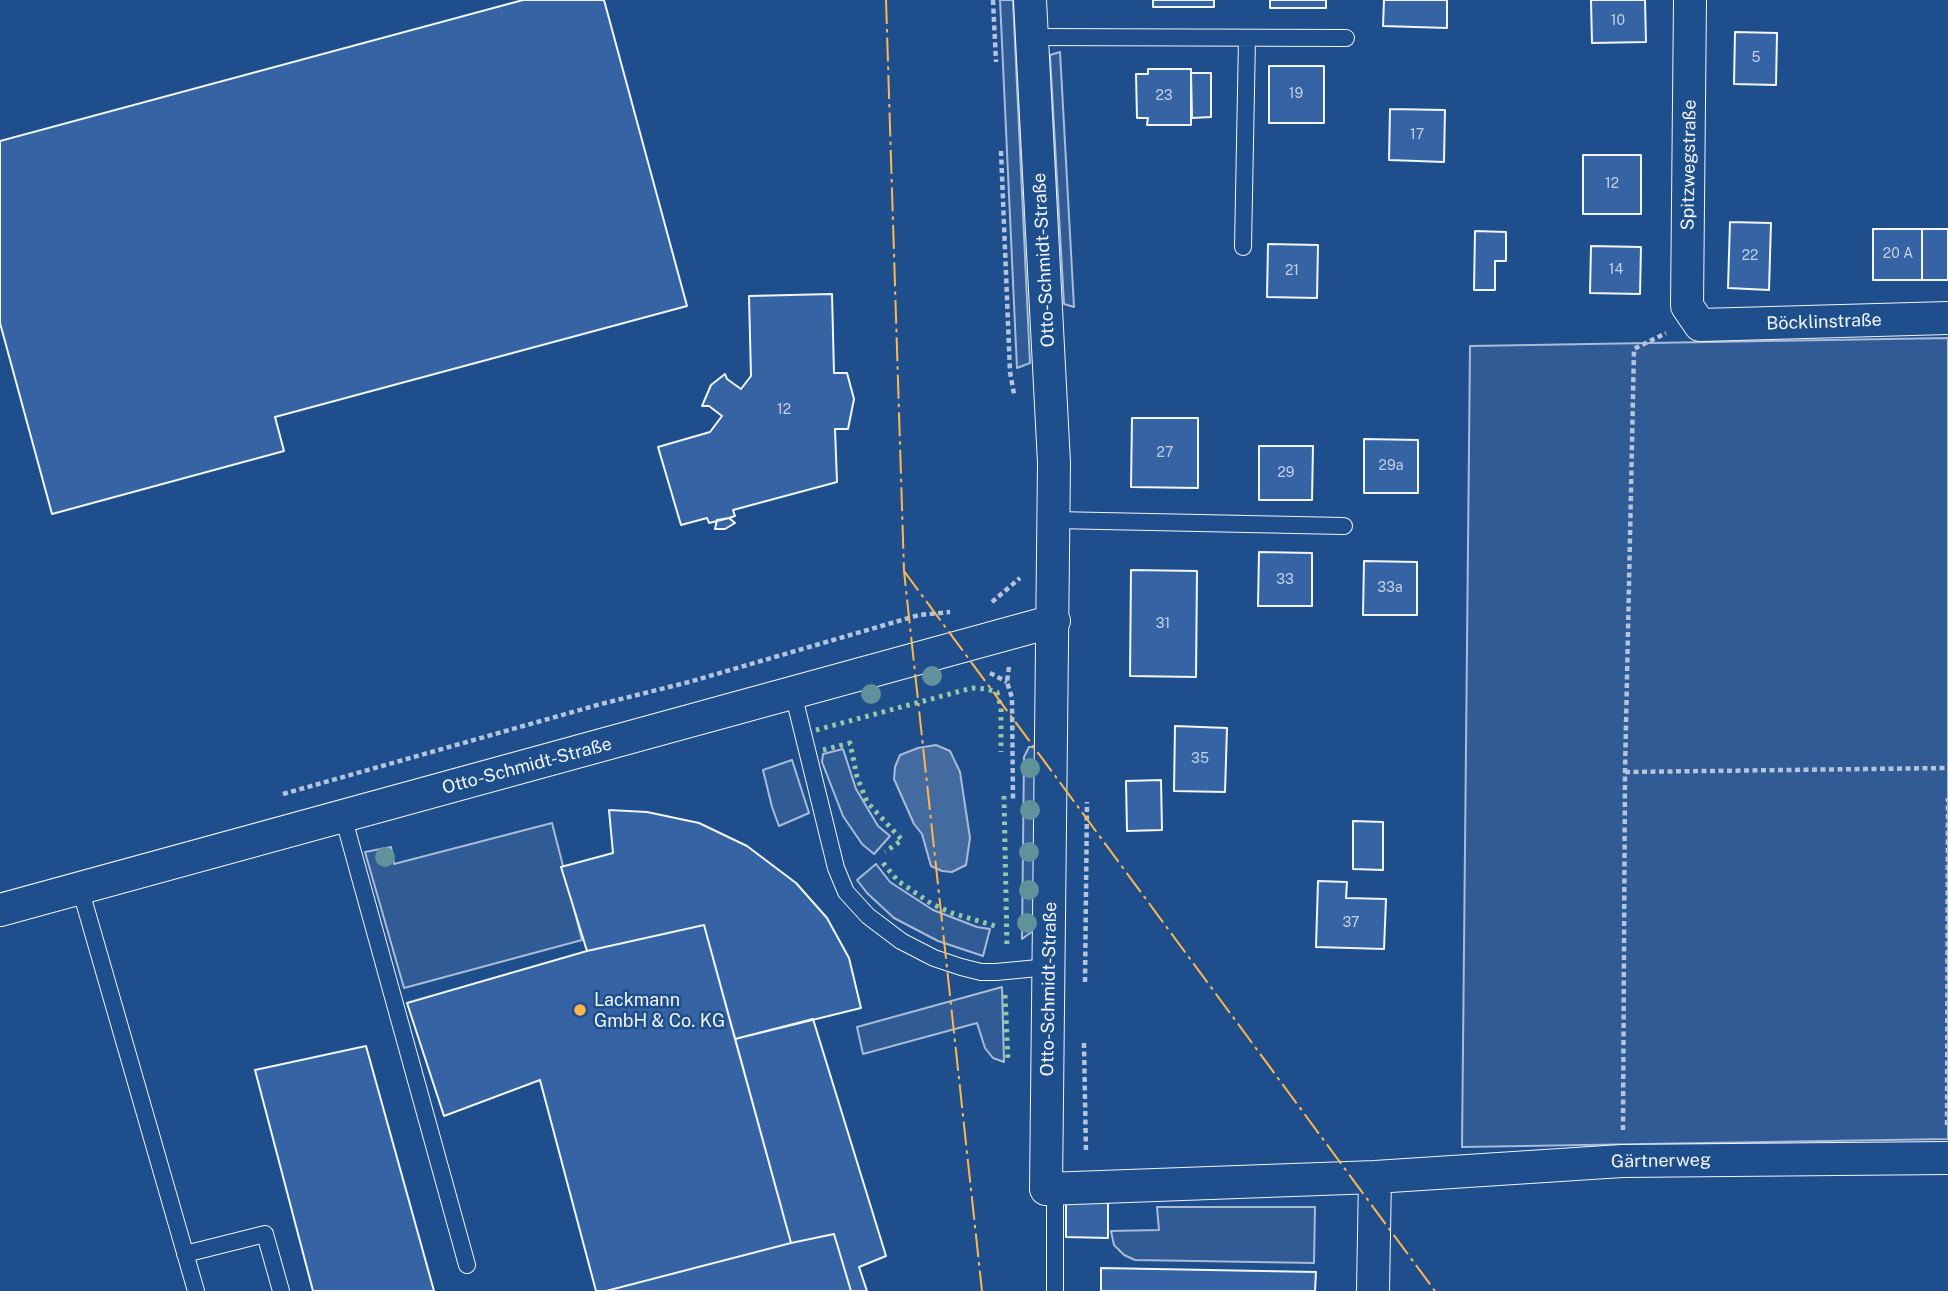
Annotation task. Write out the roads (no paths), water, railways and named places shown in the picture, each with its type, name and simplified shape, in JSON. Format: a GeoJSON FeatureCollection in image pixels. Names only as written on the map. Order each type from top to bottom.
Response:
{"type":"FeatureCollection","features":[{"type":"Feature","properties":{"kind":"street","name":"Otto-Schmidt-Straße"},"geometry":{"type":"LineString","coordinates":[[1030,0],[1052,394],[1054,621],[1049,967],[1051,1189]]}},
{"type":"Feature","properties":{"kind":"street","name":"Spitzwegstraße"},"geometry":{"type":"LineString","coordinates":[[1687,328],[1690,0]]}},
{"type":"Feature","properties":{"kind":"street","name":"Böcklinstraße"},"geometry":{"type":"LineString","coordinates":[[1687,328],[1948,318]]}},
{"type":"Feature","properties":{"kind":"street","name":"Otto-Schmidt-Straße"},"geometry":{"type":"LineString","coordinates":[[0,910],[1054,621]]}},
{"type":"Feature","properties":{"kind":"street","name":"Gärtnerweg"},"geometry":{"type":"LineString","coordinates":[[1051,1189],[1375,1177],[1622,1161],[1947,1158]]}},
{"type":"Feature","properties":{"kind":"street"},"geometry":{"type":"LineString","coordinates":[[1373,1291],[1375,1177]]}},
{"type":"Feature","properties":{"kind":"lane"},"geometry":{"type":"LineString","coordinates":[[1032,37],[1346,38]]}},
{"type":"Feature","properties":{"kind":"lane"},"geometry":{"type":"LineString","coordinates":[[1243,247],[1247,38]]}},
{"type":"Feature","properties":{"kind":"lane"},"geometry":{"type":"LineString","coordinates":[[1054,520],[1344,526]]}},
{"type":"Feature","properties":{"kind":"lane"},"geometry":{"type":"LineString","coordinates":[[793,693],[836,868],[846,892],[868,916],[901,941],[933,958],[961,967],[981,972],[1049,967]]}},
{"type":"Feature","properties":{"kind":"lane"},"geometry":{"type":"LineString","coordinates":[[343,816],[467,1265]]}},
{"type":"Feature","properties":{"kind":"lane"},"geometry":{"type":"LineString","coordinates":[[80,888],[196,1291]]}},
{"type":"Feature","properties":{"kind":"lane"},"geometry":{"type":"LineString","coordinates":[[1051,1189],[1055,1291]]}},
{"type":"Feature","properties":{"kind":"lane"},"geometry":{"type":"LineString","coordinates":[[185,1254],[265,1234],[281,1291]]}},
{"type":"Feature","properties":{"kind":"place","name":"Lackmann GmbH & Co. KG"},"geometry":{"type":"Point","coordinates":[580,1010]}}]}
